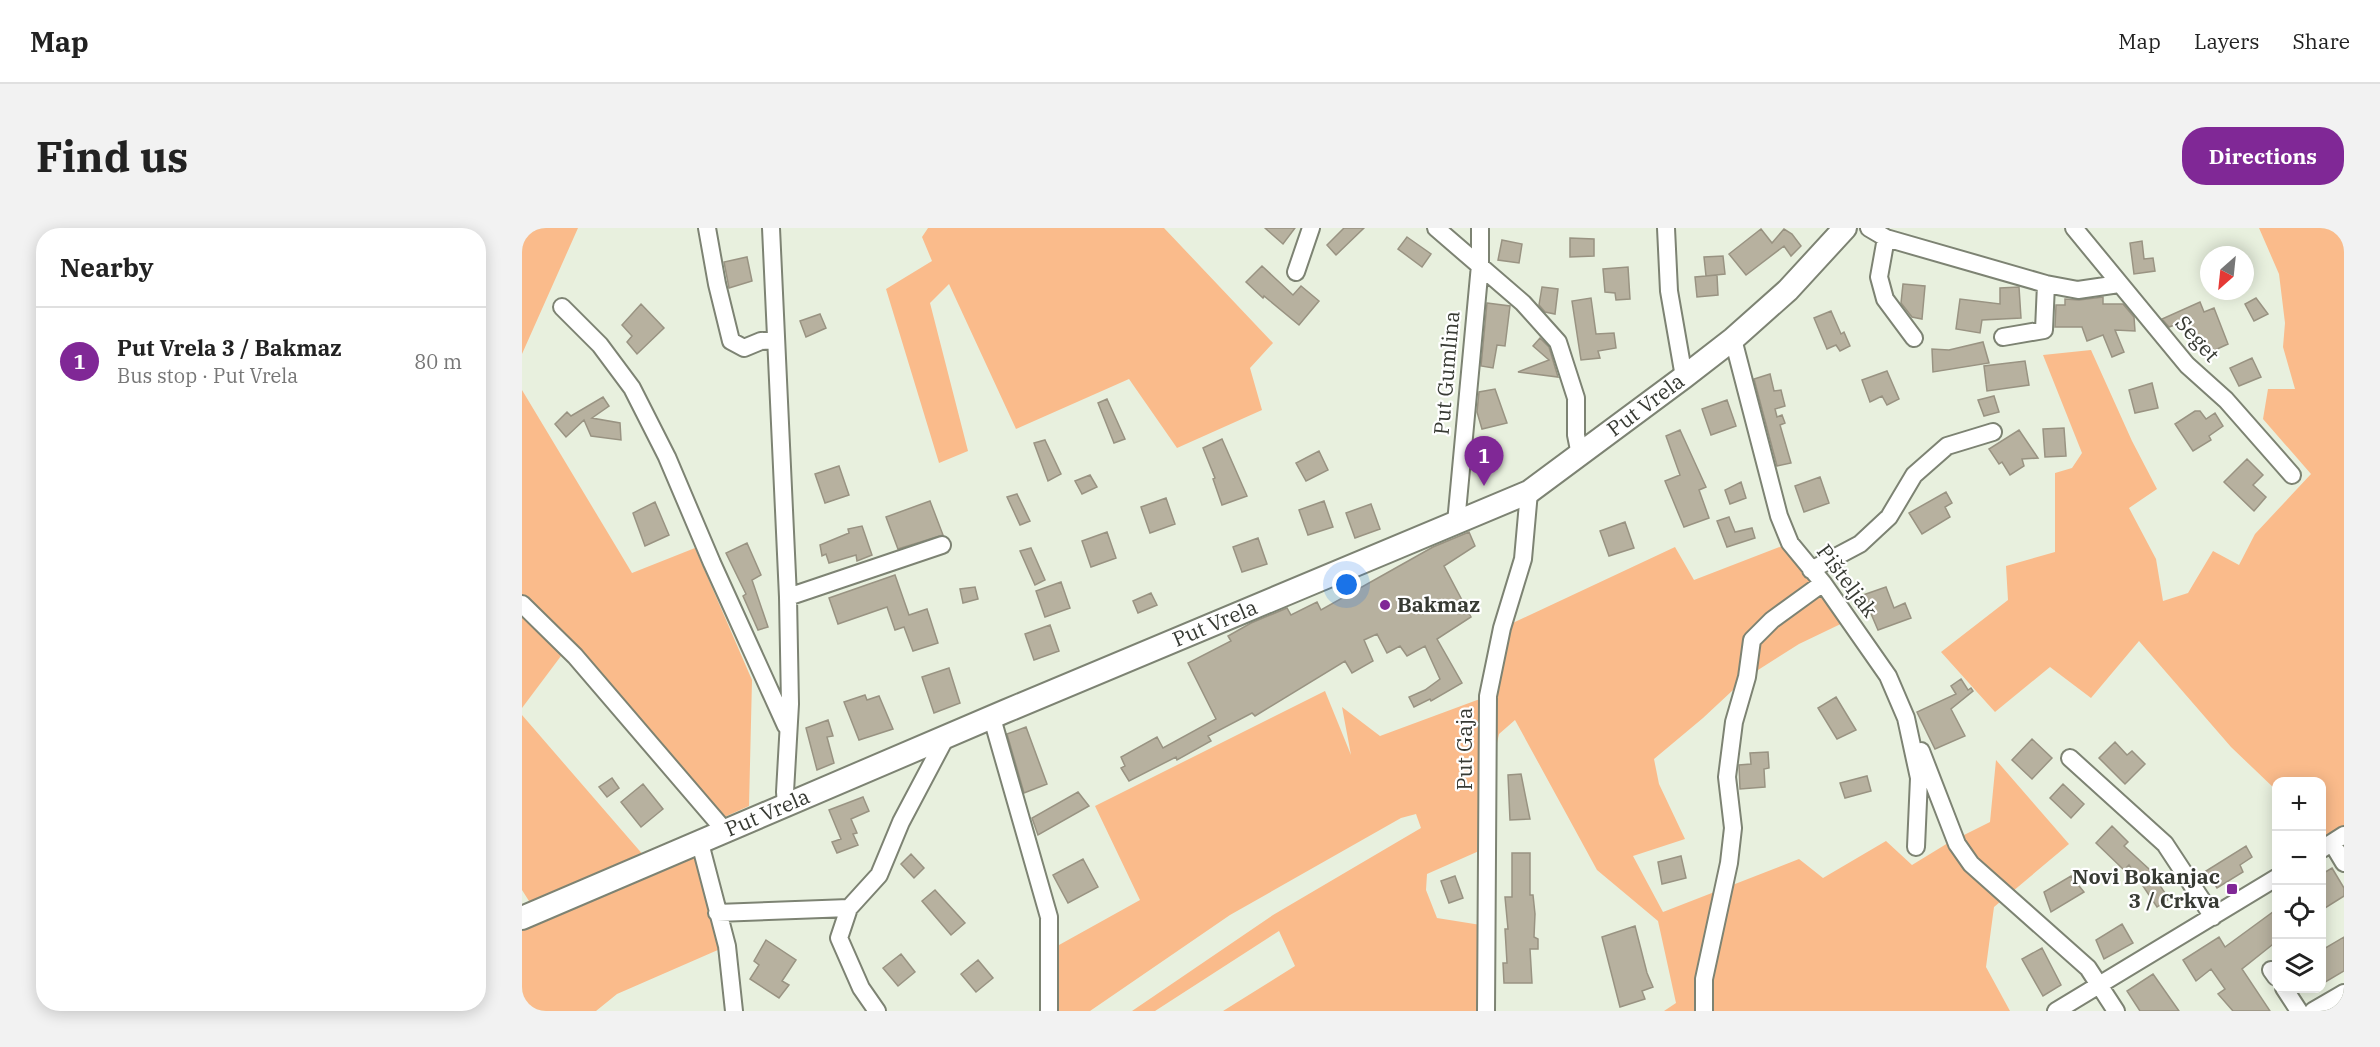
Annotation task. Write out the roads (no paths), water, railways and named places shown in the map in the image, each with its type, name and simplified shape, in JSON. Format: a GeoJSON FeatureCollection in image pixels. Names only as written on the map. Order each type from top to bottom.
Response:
{"type":"FeatureCollection","features":[{"type":"Feature","properties":{"kind":"main road","name":"Put Vrela"},"geometry":{"type":"LineString","coordinates":[[522,918],[1529,492],[1684,378],[1733,339],[1788,290],[1845,228]]}},
{"type":"Feature","properties":{"kind":"street"},"geometry":{"type":"LineString","coordinates":[[707,228],[730,341],[744,348],[761,341],[776,340]]}},
{"type":"Feature","properties":{"kind":"street"},"geometry":{"type":"LineString","coordinates":[[771,228],[788,597],[790,704],[786,805]]}},
{"type":"Feature","properties":{"kind":"street"},"geometry":{"type":"LineString","coordinates":[[1296,272],[1311,228]]}},
{"type":"Feature","properties":{"kind":"street"},"geometry":{"type":"LineString","coordinates":[[1436,228],[1523,303],[1558,342],[1576,398],[1576,435],[1580,454]]}},
{"type":"Feature","properties":{"kind":"street","name":"Put Gumlina"},"geometry":{"type":"LineString","coordinates":[[1456,523],[1480,265],[1480,228]]}},
{"type":"Feature","properties":{"kind":"street"},"geometry":{"type":"LineString","coordinates":[[1666,228],[1669,291],[1684,378]]}},
{"type":"Feature","properties":{"kind":"street"},"geometry":{"type":"LineString","coordinates":[[1869,228],[1886,238],[2046,284],[2078,290],[2119,284]]}},
{"type":"Feature","properties":{"kind":"street","name":"Seget"},"geometry":{"type":"LineString","coordinates":[[2074,228],[2187,365],[2226,400],[2292,475]]}},
{"type":"Feature","properties":{"kind":"street"},"geometry":{"type":"LineString","coordinates":[[1886,238],[1879,277],[1885,299],[1914,338]]}},
{"type":"Feature","properties":{"kind":"street"},"geometry":{"type":"LineString","coordinates":[[2003,338],[2044,330],[2046,284]]}},
{"type":"Feature","properties":{"kind":"street"},"geometry":{"type":"LineString","coordinates":[[562,307],[600,345],[632,388],[667,457],[788,729]]}},
{"type":"Feature","properties":{"kind":"street","name":"Pišteljak"},"geometry":{"type":"LineString","coordinates":[[1733,339],[1779,516],[1790,543],[1823,583],[1888,676],[1906,718],[1919,778],[1916,847]]}},
{"type":"Feature","properties":{"kind":"street"},"geometry":{"type":"LineString","coordinates":[[1811,570],[1860,544],[1889,517],[1914,475],[1947,446],[1993,432]]}},
{"type":"Feature","properties":{"kind":"street","name":"Put Gaja"},"geometry":{"type":"LineString","coordinates":[[1486,1011],[1488,696],[1502,628],[1523,560],[1529,492]]}},
{"type":"Feature","properties":{"kind":"street"},"geometry":{"type":"LineString","coordinates":[[788,597],[942,545]]}},
{"type":"Feature","properties":{"kind":"street"},"geometry":{"type":"LineString","coordinates":[[1704,1011],[1704,979],[1729,863],[1733,828],[1727,777],[1734,722],[1747,677],[1752,640],[1772,620],[1823,583]]}},
{"type":"Feature","properties":{"kind":"street"},"geometry":{"type":"LineString","coordinates":[[522,604],[575,656],[726,832]]}},
{"type":"Feature","properties":{"kind":"street"},"geometry":{"type":"LineString","coordinates":[[992,718],[1049,917],[1049,1011]]}},
{"type":"Feature","properties":{"kind":"street"},"geometry":{"type":"LineString","coordinates":[[1906,718],[1932,776],[1957,844],[1971,864],[2088,968],[2116,1011]]}},
{"type":"Feature","properties":{"kind":"street"},"geometry":{"type":"LineString","coordinates":[[877,1011],[861,988],[839,938],[849,908],[879,875],[901,822],[946,737]]}},
{"type":"Feature","properties":{"kind":"street"},"geometry":{"type":"LineString","coordinates":[[2070,758],[2165,844],[2213,917]]}},
{"type":"Feature","properties":{"kind":"street"},"geometry":{"type":"LineString","coordinates":[[2333,842],[2344,863]]}},
{"type":"Feature","properties":{"kind":"street"},"geometry":{"type":"LineString","coordinates":[[700,843],[727,946],[734,1011]]}},
{"type":"Feature","properties":{"kind":"street"},"geometry":{"type":"LineString","coordinates":[[2056,1011],[2272,881]]}},
{"type":"Feature","properties":{"kind":"street"},"geometry":{"type":"LineString","coordinates":[[717,913],[849,908]]}},
{"type":"Feature","properties":{"kind":"street"},"geometry":{"type":"LineString","coordinates":[[2287,993],[2299,1011]]}},
{"type":"Feature","properties":{"kind":"street"},"geometry":{"type":"LineString","coordinates":[[2313,1011],[2344,993]]}},
{"type":"Feature","properties":{"kind":"place","name":"Put Vrela 3 / Bakmaz"},"geometry":{"type":"Point","coordinates":[1484,486]}},
{"type":"Feature","properties":{"kind":"place","name":"Bakmaz"},"geometry":{"type":"Point","coordinates":[1385,605]}},
{"type":"Feature","properties":{"kind":"place","name":"Novi Bokanjac 3 / Crkva"},"geometry":{"type":"Point","coordinates":[2232,889]}}]}
